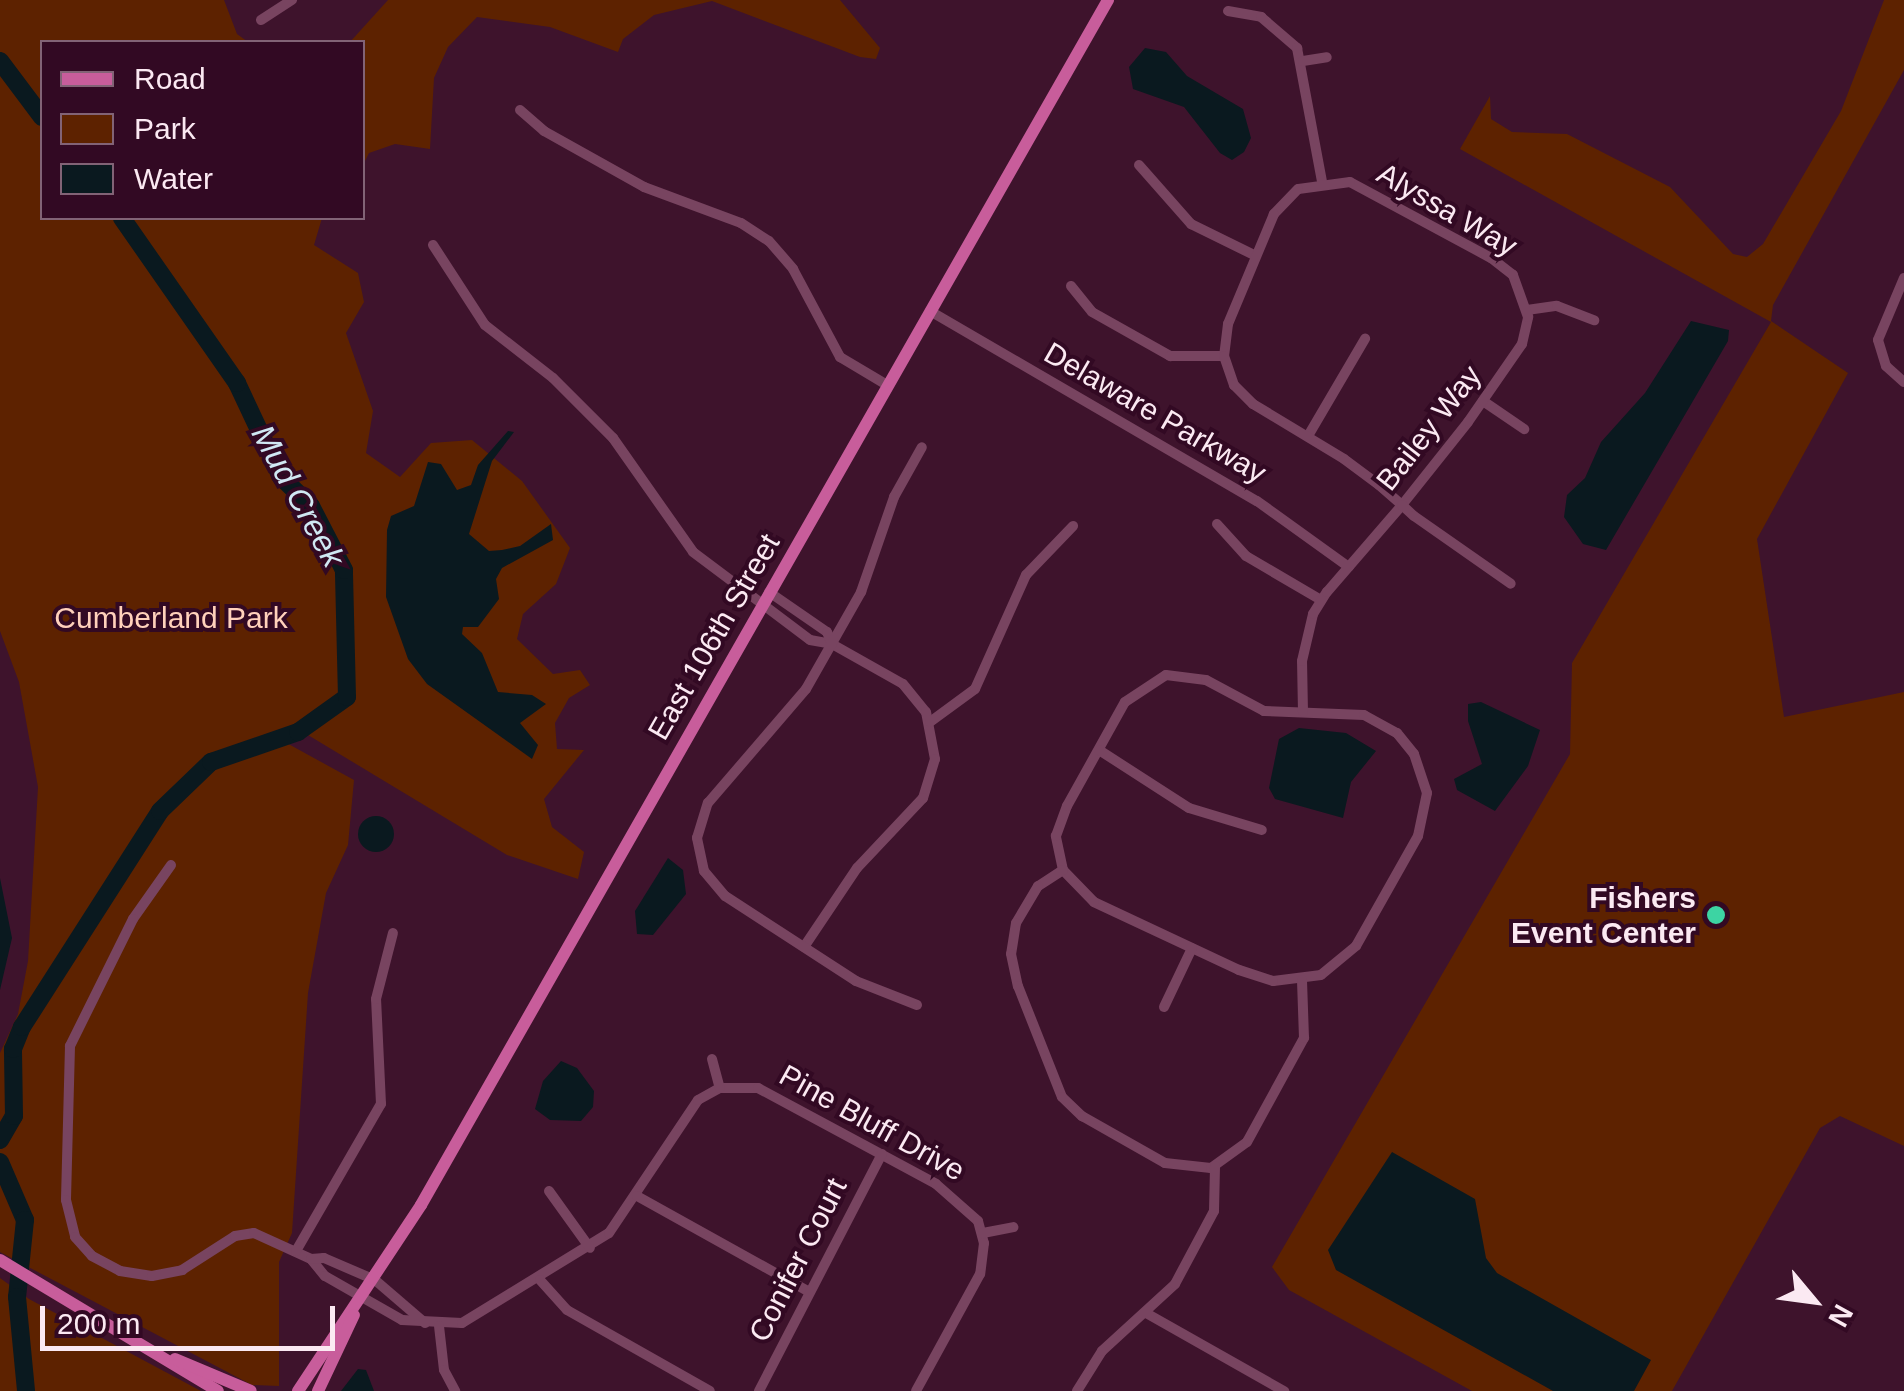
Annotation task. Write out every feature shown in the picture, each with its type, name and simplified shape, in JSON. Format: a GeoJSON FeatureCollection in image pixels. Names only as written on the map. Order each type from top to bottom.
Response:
{"type":"FeatureCollection","features":[{"type":"Feature","properties":{"kind":"main road","name":"East 106th Street"},"geometry":{"type":"LineString","coordinates":[[298,1391],[375,1280],[1108,0]]}},
{"type":"Feature","properties":{"kind":"main road"},"geometry":{"type":"LineString","coordinates":[[1,1260],[173,1359],[218,1391]]}},
{"type":"Feature","properties":{"kind":"main road","name":"East 106th Street"},"geometry":{"type":"LineString","coordinates":[[318,1391],[362,1299]]}},
{"type":"Feature","properties":{"kind":"main road"},"geometry":{"type":"LineString","coordinates":[[173,1359],[251,1391]]}},
{"type":"Feature","properties":{"kind":"street"},"geometry":{"type":"LineString","coordinates":[[261,20],[292,0]]}},
{"type":"Feature","properties":{"kind":"street"},"geometry":{"type":"LineString","coordinates":[[1228,11],[1281,30],[1302,61],[1322,181],[1288,196],[1256,256],[1228,324],[1224,356],[1242,394],[1308,436],[1511,584]]}},
{"type":"Feature","properties":{"kind":"street"},"geometry":{"type":"LineString","coordinates":[[1302,61],[1326,56]]}},
{"type":"Feature","properties":{"kind":"street"},"geometry":{"type":"LineString","coordinates":[[520,110],[544,132],[644,186],[769,241],[794,269],[840,356],[887,386]]}},
{"type":"Feature","properties":{"kind":"street"},"geometry":{"type":"LineString","coordinates":[[1139,166],[1179,215],[1256,256]]}},
{"type":"Feature","properties":{"kind":"street","name":"Alyssa Way"},"geometry":{"type":"LineString","coordinates":[[1322,181],[1350,182],[1491,258],[1512,275],[1527,310]]}},
{"type":"Feature","properties":{"kind":"street"},"geometry":{"type":"LineString","coordinates":[[433,245],[485,325],[553,378],[613,438],[693,552],[766,597],[810,640],[832,644],[903,684],[930,722],[935,758],[923,798],[856,868],[804,947]]}},
{"type":"Feature","properties":{"kind":"street"},"geometry":{"type":"LineString","coordinates":[[1904,278],[1878,340],[1886,366],[1904,382]]}},
{"type":"Feature","properties":{"kind":"street"},"geometry":{"type":"LineString","coordinates":[[1071,286],[1092,312],[1170,356],[1224,356]]}},
{"type":"Feature","properties":{"kind":"street"},"geometry":{"type":"LineString","coordinates":[[1527,310],[1557,306],[1594,320]]}},
{"type":"Feature","properties":{"kind":"street","name":"Bailey Way"},"geometry":{"type":"LineString","coordinates":[[1321,600],[1483,401],[1522,344],[1527,310]]}},
{"type":"Feature","properties":{"kind":"street","name":"Delaware Parkway"},"geometry":{"type":"LineString","coordinates":[[930,311],[1258,501],[1349,567]]}},
{"type":"Feature","properties":{"kind":"street"},"geometry":{"type":"LineString","coordinates":[[1308,436],[1365,338]]}},
{"type":"Feature","properties":{"kind":"street"},"geometry":{"type":"LineString","coordinates":[[1483,401],[1524,429]]}},
{"type":"Feature","properties":{"kind":"street"},"geometry":{"type":"LineString","coordinates":[[917,1005],[874,991],[716,887],[697,838],[708,804],[787,716],[832,644],[922,448]]}},
{"type":"Feature","properties":{"kind":"street"},"geometry":{"type":"LineString","coordinates":[[1217,524],[1246,556],[1321,600],[1305,631],[1304,712]]}},
{"type":"Feature","properties":{"kind":"street"},"geometry":{"type":"LineString","coordinates":[[930,722],[966,699],[984,678],[1026,575],[1072,526]]}},
{"type":"Feature","properties":{"kind":"street"},"geometry":{"type":"LineString","coordinates":[[1166,675],[1206,680],[1264,711],[1304,712],[1351,712],[1386,725],[1414,754],[1427,793],[1418,836],[1364,935],[1334,967],[1302,980],[1257,977],[1084,896],[1063,870],[1059,824],[1133,693],[1166,675]]}},
{"type":"Feature","properties":{"kind":"street"},"geometry":{"type":"LineString","coordinates":[[1099,750],[1189,808],[1262,830]]}},
{"type":"Feature","properties":{"kind":"street"},"geometry":{"type":"LineString","coordinates":[[172,865],[74,1029],[68,1218],[86,1251],[134,1275],[182,1270],[242,1234],[311,1259],[362,1299],[425,1324],[462,1323],[590,1248],[638,1196],[680,1119],[720,1088],[712,1059]]}},
{"type":"Feature","properties":{"kind":"street"},"geometry":{"type":"LineString","coordinates":[[1063,870],[1024,904],[1011,954],[1062,1097],[1082,1116],[1166,1163],[1216,1166],[1248,1142],[1299,1049],[1307,1020],[1302,980]]}},
{"type":"Feature","properties":{"kind":"street"},"geometry":{"type":"LineString","coordinates":[[296,1251],[381,1104],[376,999],[393,933]]}},
{"type":"Feature","properties":{"kind":"street"},"geometry":{"type":"LineString","coordinates":[[1164,1007],[1192,948]]}},
{"type":"Feature","properties":{"kind":"street","name":"Pine Bluff Drive"},"geometry":{"type":"LineString","coordinates":[[720,1088],[773,1094],[882,1154],[963,1201],[983,1233]]}},
{"type":"Feature","properties":{"kind":"street","name":"Conifer Court"},"geometry":{"type":"LineString","coordinates":[[759,1391],[806,1290],[882,1154]]}},
{"type":"Feature","properties":{"kind":"street"},"geometry":{"type":"LineString","coordinates":[[1077,1391],[1102,1351],[1175,1284],[1214,1210],[1216,1166]]}},
{"type":"Feature","properties":{"kind":"street"},"geometry":{"type":"LineString","coordinates":[[549,1191],[590,1248]]}},
{"type":"Feature","properties":{"kind":"street"},"geometry":{"type":"LineString","coordinates":[[638,1196],[806,1290]]}},
{"type":"Feature","properties":{"kind":"street"},"geometry":{"type":"LineString","coordinates":[[916,1391],[980,1274],[983,1233],[1013,1227]]}},
{"type":"Feature","properties":{"kind":"street"},"geometry":{"type":"LineString","coordinates":[[311,1259],[324,1258],[375,1280],[425,1324]]}},
{"type":"Feature","properties":{"kind":"street"},"geometry":{"type":"LineString","coordinates":[[540,1280],[566,1310],[710,1391]]}},
{"type":"Feature","properties":{"kind":"street"},"geometry":{"type":"LineString","coordinates":[[1146,1314],[1284,1391]]}},
{"type":"Feature","properties":{"kind":"street"},"geometry":{"type":"LineString","coordinates":[[439,1326],[444,1370],[455,1391]]}},
{"type":"Feature","properties":{"kind":"green space","name":"Cumberland Park"},"geometry":{"type":"Polygon","coordinates":[[[0,0],[224,0],[237,34],[245,40],[40,40],[40,220],[321,220],[314,245],[358,273],[364,302],[346,333],[373,411],[366,453],[400,477],[431,443],[472,440],[522,481],[570,548],[556,584],[523,614],[517,639],[553,674],[580,670],[590,685],[569,698],[555,723],[557,749],[584,750],[544,799],[552,827],[584,852],[578,879],[507,855],[298,729],[283,741],[354,780],[348,845],[326,893],[308,993],[292,1233],[279,1262],[279,1386],[252,1385],[0,1252],[0,1053],[18,1014],[28,961],[38,787],[19,682],[0,631],[0,0]]]}},
{"type":"Feature","properties":{"kind":"green space"},"geometry":{"type":"Polygon","coordinates":[[[388,0],[840,0],[880,48],[876,59],[860,57],[712,1],[654,15],[623,39],[618,52],[550,27],[477,17],[448,47],[434,78],[430,149],[395,144],[369,153],[365,161],[365,40],[352,40],[388,0]]]}},
{"type":"Feature","properties":{"kind":"green space"},"geometry":{"type":"Polygon","coordinates":[[[1884,0],[1904,0],[1904,70],[1773,305],[1771,321],[1848,373],[1757,539],[1784,717],[1904,692],[1904,1146],[1840,1116],[1820,1128],[1672,1391],[1472,1391],[1289,1290],[1272,1267],[1570,754],[1572,663],[1771,322],[1460,149],[1490,96],[1491,119],[1512,132],[1567,134],[1670,187],[1733,254],[1747,257],[1763,244],[1841,111],[1884,0]]]}},
{"type":"Feature","properties":{"kind":"green space"},"geometry":{"type":"Polygon","coordinates":[[[0,1278],[29,1299],[201,1391],[0,1391],[0,1278]]]}},
{"type":"Feature","properties":{"kind":"water"},"geometry":{"type":"Polygon","coordinates":[[[1145,48],[1166,52],[1187,76],[1243,109],[1251,138],[1244,152],[1232,160],[1220,153],[1184,107],[1133,89],[1129,67],[1145,48]]]}},
{"type":"Feature","properties":{"kind":"water"},"geometry":{"type":"Polygon","coordinates":[[[1691,321],[1729,330],[1728,341],[1606,550],[1583,544],[1564,517],[1567,495],[1585,478],[1601,442],[1645,393],[1691,321]]]}},
{"type":"Feature","properties":{"kind":"water"},"geometry":{"type":"Polygon","coordinates":[[[508,431],[514,432],[492,461],[469,534],[489,551],[502,550],[520,546],[551,524],[553,540],[502,568],[496,579],[499,599],[478,627],[463,627],[462,634],[482,653],[498,692],[532,695],[546,704],[520,723],[538,745],[532,759],[427,684],[408,659],[386,597],[387,530],[391,516],[414,506],[428,462],[441,464],[457,490],[471,485],[478,465],[508,431]]]}},
{"type":"Feature","properties":{"kind":"water"},"geometry":{"type":"Polygon","coordinates":[[[1481,702],[1540,730],[1528,766],[1495,811],[1457,790],[1454,779],[1482,764],[1468,721],[1468,704],[1481,702]]]}},
{"type":"Feature","properties":{"kind":"water"},"geometry":{"type":"Polygon","coordinates":[[[1299,728],[1346,733],[1376,751],[1351,782],[1343,818],[1275,799],[1269,788],[1279,739],[1299,728]]]}},
{"type":"Feature","properties":{"kind":"water"},"geometry":{"type":"Polygon","coordinates":[[[376,816],[389,821],[394,834],[389,847],[376,852],[363,847],[358,834],[363,821],[376,816]]]}},
{"type":"Feature","properties":{"kind":"water"},"geometry":{"type":"Polygon","coordinates":[[[668,858],[683,870],[686,894],[653,935],[637,934],[635,911],[668,858]]]}},
{"type":"Feature","properties":{"kind":"water"},"geometry":{"type":"Polygon","coordinates":[[[0,878],[12,938],[0,990],[0,878]]]}},
{"type":"Feature","properties":{"kind":"water"},"geometry":{"type":"Polygon","coordinates":[[[561,1061],[577,1068],[594,1091],[593,1107],[581,1121],[550,1120],[535,1109],[543,1081],[561,1061]]]}},
{"type":"Feature","properties":{"kind":"water"},"geometry":{"type":"Polygon","coordinates":[[[1392,1152],[1475,1199],[1486,1258],[1497,1273],[1651,1360],[1634,1391],[1553,1391],[1336,1270],[1328,1250],[1392,1152]]]}},
{"type":"Feature","properties":{"kind":"water"},"geometry":{"type":"Polygon","coordinates":[[[358,1369],[366,1370],[374,1391],[341,1391],[358,1369]]]}},
{"type":"Feature","properties":{"kind":"waterway","name":"Mud Creek"},"geometry":{"type":"LineString","coordinates":[[0,61],[40,114]]}},
{"type":"Feature","properties":{"kind":"waterway","name":"Mud Creek"},"geometry":{"type":"LineString","coordinates":[[0,1140],[14,1116],[13,1049],[22,1027],[160,811],[211,762],[298,732],[347,697],[344,570],[311,506],[281,477],[237,383],[123,220]]}},
{"type":"Feature","properties":{"kind":"waterway","name":"Mud Creek"},"geometry":{"type":"LineString","coordinates":[[0,1162],[25,1220],[17,1297],[26,1391]]}},
{"type":"Feature","properties":{"kind":"place","name":"Fishers Event Center"},"geometry":{"type":"Point","coordinates":[1716,915]}}]}
